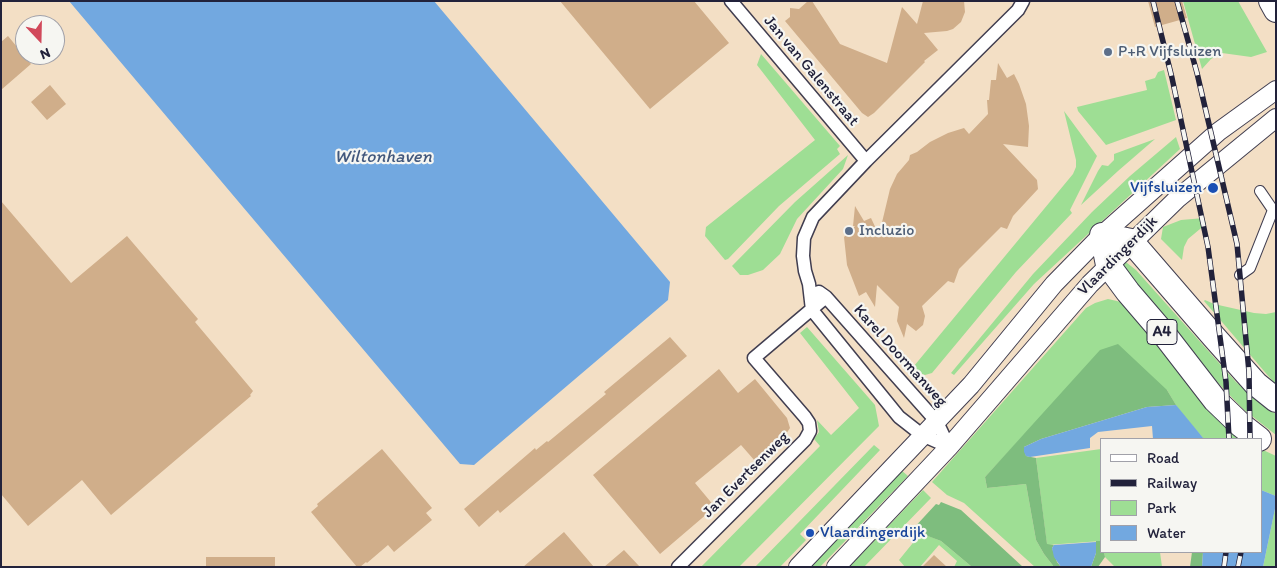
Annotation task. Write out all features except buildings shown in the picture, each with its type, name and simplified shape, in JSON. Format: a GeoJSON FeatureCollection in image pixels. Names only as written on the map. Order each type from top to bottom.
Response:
{"type":"FeatureCollection","features":[{"type":"Feature","properties":{"kind":"highway"},"geometry":{"type":"LineString","coordinates":[[1271,1],[1276,10]]}},
{"type":"Feature","properties":{"kind":"highway"},"geometry":{"type":"LineString","coordinates":[[1108,265],[1102,235],[1131,241]]}},
{"type":"Feature","properties":{"kind":"highway","name":"A4"},"geometry":{"type":"LineString","coordinates":[[1131,241],[1256,384],[1276,400]]}},
{"type":"Feature","properties":{"kind":"highway","name":"A4"},"geometry":{"type":"LineString","coordinates":[[1108,265],[1215,400],[1257,438]]}},
{"type":"Feature","properties":{"kind":"highway","name":"A4"},"geometry":{"type":"LineString","coordinates":[[1262,441],[1276,448]]}},
{"type":"Feature","properties":{"kind":"main road","name":"Vlaardingerdijk"},"geometry":{"type":"LineString","coordinates":[[798,567],[971,385],[1054,284],[1102,235],[1218,132],[1276,90]]}},
{"type":"Feature","properties":{"kind":"main road","name":"Vlaardingerdijk"},"geometry":{"type":"LineString","coordinates":[[836,567],[948,447],[1076,299],[1131,241],[1206,173],[1276,118]]}},
{"type":"Feature","properties":{"kind":"street","name":"Jan van Galenstraat"},"geometry":{"type":"LineString","coordinates":[[731,1],[866,161]]}},
{"type":"Feature","properties":{"kind":"street"},"geometry":{"type":"LineString","coordinates":[[948,447],[922,435],[899,417],[812,310],[803,256],[804,238],[813,217],[866,161],[1018,10],[1023,1]]}},
{"type":"Feature","properties":{"kind":"street"},"geometry":{"type":"LineString","coordinates":[[1240,275],[1250,268],[1273,210],[1260,191]]}},
{"type":"Feature","properties":{"kind":"street","name":"Karel Doormanweg"},"geometry":{"type":"LineString","coordinates":[[809,284],[826,297],[937,422],[948,447]]}},
{"type":"Feature","properties":{"kind":"street","name":"Jan Evertsenweg"},"geometry":{"type":"LineString","coordinates":[[678,567],[805,440],[810,431],[809,423],[805,417],[754,358],[826,297]]}},
{"type":"Feature","properties":{"kind":"green space"},"geometry":{"type":"Polygon","coordinates":[[[1183,1],[1238,1],[1267,52],[1251,57],[1222,53],[1211,59],[1202,69],[1183,1]]]}},
{"type":"Feature","properties":{"kind":"green space"},"geometry":{"type":"Polygon","coordinates":[[[761,54],[840,146],[837,149],[840,154],[779,206],[725,260],[705,236],[706,227],[815,140],[757,65],[761,54]]]}},
{"type":"Feature","properties":{"kind":"green space"},"geometry":{"type":"Polygon","coordinates":[[[1164,70],[1176,120],[1106,145],[1078,111],[1077,107],[1147,90],[1145,81],[1155,78],[1158,72],[1164,70]]]}},
{"type":"Feature","properties":{"kind":"green space"},"geometry":{"type":"Polygon","coordinates":[[[1064,111],[1097,156],[1070,210],[1072,213],[1016,272],[932,373],[925,375],[919,373],[914,366],[1073,174],[1076,160],[1064,111]]]}},
{"type":"Feature","properties":{"kind":"green space"},"geometry":{"type":"Polygon","coordinates":[[[1176,137],[1180,149],[1034,284],[954,375],[951,373],[1033,274],[1092,212],[1130,176],[1176,137]]]}},
{"type":"Feature","properties":{"kind":"green space"},"geometry":{"type":"Polygon","coordinates":[[[1155,139],[1081,205],[1098,171],[1102,165],[1108,166],[1114,160],[1114,154],[1155,139]]]}},
{"type":"Feature","properties":{"kind":"green space"},"geometry":{"type":"Polygon","coordinates":[[[848,155],[843,169],[797,219],[780,254],[763,270],[748,275],[740,275],[732,266],[795,202],[848,155]]]}},
{"type":"Feature","properties":{"kind":"green space"},"geometry":{"type":"Polygon","coordinates":[[[1204,218],[1206,224],[1188,239],[1184,247],[1182,260],[1161,239],[1163,227],[1181,220],[1204,218]]]}},
{"type":"Feature","properties":{"kind":"green space"},"geometry":{"type":"Polygon","coordinates":[[[1122,259],[1136,270],[1236,382],[1276,414],[1276,435],[1243,409],[1219,384],[1126,277],[1119,263],[1122,259]]]}},
{"type":"Feature","properties":{"kind":"green space"},"geometry":{"type":"Polygon","coordinates":[[[1108,299],[1121,302],[1250,438],[1203,438],[1180,412],[1167,390],[1024,435],[985,477],[987,488],[1026,484],[1036,540],[1054,567],[1035,567],[964,503],[947,495],[932,482],[1086,308],[1108,299]]]}},
{"type":"Feature","properties":{"kind":"green space"},"geometry":{"type":"Polygon","coordinates":[[[1204,301],[1214,304],[1254,313],[1266,314],[1276,312],[1276,385],[1204,301]]]}},
{"type":"Feature","properties":{"kind":"green space"},"geometry":{"type":"Polygon","coordinates":[[[807,327],[875,405],[879,426],[739,567],[701,567],[820,446],[814,439],[819,432],[817,420],[831,435],[859,408],[800,333],[807,327]]]}},
{"type":"Feature","properties":{"kind":"green space"},"geometry":{"type":"Polygon","coordinates":[[[1118,344],[1167,390],[1176,405],[1147,407],[1041,439],[1024,447],[1026,456],[1036,458],[1047,544],[1054,545],[1052,548],[1061,567],[1054,567],[1036,540],[1026,484],[987,488],[985,477],[1100,350],[1118,344]]]}},
{"type":"Feature","properties":{"kind":"green space"},"geometry":{"type":"Polygon","coordinates":[[[874,445],[880,450],[800,534],[806,540],[780,567],[755,567],[874,445]]]}},
{"type":"Feature","properties":{"kind":"green space"},"geometry":{"type":"Polygon","coordinates":[[[1100,449],[1100,541],[1047,545],[1036,458],[1100,449]]]}},
{"type":"Feature","properties":{"kind":"green space"},"geometry":{"type":"Polygon","coordinates":[[[1262,449],[1276,456],[1276,496],[1262,490],[1262,449]]]}},
{"type":"Feature","properties":{"kind":"green space"},"geometry":{"type":"Polygon","coordinates":[[[901,470],[908,476],[820,567],[809,567],[901,470]]]}},
{"type":"Feature","properties":{"kind":"green space"},"geometry":{"type":"Polygon","coordinates":[[[923,490],[931,498],[864,567],[849,567],[923,490]]]}},
{"type":"Feature","properties":{"kind":"green space"},"geometry":{"type":"Polygon","coordinates":[[[941,502],[961,510],[1023,567],[972,567],[941,541],[912,530],[936,504],[939,505],[941,502]]]}},
{"type":"Feature","properties":{"kind":"green space"},"geometry":{"type":"Polygon","coordinates":[[[1276,504],[1276,567],[1263,567],[1276,504]]]}},
{"type":"Feature","properties":{"kind":"green space"},"geometry":{"type":"Polygon","coordinates":[[[921,533],[941,541],[972,567],[954,567],[957,561],[939,545],[920,567],[905,567],[899,560],[921,533]]]}},
{"type":"Feature","properties":{"kind":"green space"},"geometry":{"type":"Polygon","coordinates":[[[1096,541],[1100,541],[1100,553],[1104,553],[1105,557],[1098,567],[1091,567],[1096,553],[1096,541]]]}},
{"type":"Feature","properties":{"kind":"green space"},"geometry":{"type":"Polygon","coordinates":[[[1104,553],[1160,553],[1162,567],[1115,567],[1105,557],[1104,553]]]}},
{"type":"Feature","properties":{"kind":"green space"},"geometry":{"type":"Polygon","coordinates":[[[1192,553],[1203,553],[1202,567],[1190,567],[1192,553]]]}},
{"type":"Feature","properties":{"kind":"water","name":"Wiltonhaven"},"geometry":{"type":"Polygon","coordinates":[[[69,1],[434,1],[670,282],[668,300],[474,465],[460,464],[69,1]]]}},
{"type":"Feature","properties":{"kind":"water"},"geometry":{"type":"Polygon","coordinates":[[[1176,405],[1203,438],[1153,438],[1152,426],[1098,432],[1090,438],[1090,448],[1030,457],[1026,456],[1024,452],[1024,447],[1041,439],[1147,407],[1176,405]]]}},
{"type":"Feature","properties":{"kind":"water"},"geometry":{"type":"Polygon","coordinates":[[[1262,490],[1276,496],[1263,567],[1202,567],[1203,553],[1262,553],[1262,490]]]}},
{"type":"Feature","properties":{"kind":"water"},"geometry":{"type":"Polygon","coordinates":[[[1096,542],[1096,553],[1091,567],[1061,567],[1054,557],[1052,548],[1054,545],[1096,542]]]}},
{"type":"Feature","properties":{"kind":"railway"},"geometry":{"type":"LineString","coordinates":[[1153,1],[1172,78],[1208,247],[1226,382],[1229,438]]}},
{"type":"Feature","properties":{"kind":"railway"},"geometry":{"type":"LineString","coordinates":[[1177,1],[1197,73],[1237,244],[1249,372],[1250,438]]}},
{"type":"Feature","properties":{"kind":"railway"},"geometry":{"type":"LineString","coordinates":[[1224,567],[1226,553]]}},
{"type":"Feature","properties":{"kind":"railway"},"geometry":{"type":"LineString","coordinates":[[1238,567],[1241,553]]}},
{"type":"Feature","properties":{"kind":"place","name":"P+R Vijfsluizen"},"geometry":{"type":"Point","coordinates":[1108,52]}},
{"type":"Feature","properties":{"kind":"place","name":"Vijfsluizen"},"geometry":{"type":"Point","coordinates":[1213,188]}},
{"type":"Feature","properties":{"kind":"place","name":"Incluzio"},"geometry":{"type":"Point","coordinates":[849,231]}},
{"type":"Feature","properties":{"kind":"place","name":"Vlaardingerdijk"},"geometry":{"type":"Point","coordinates":[810,533]}}]}
